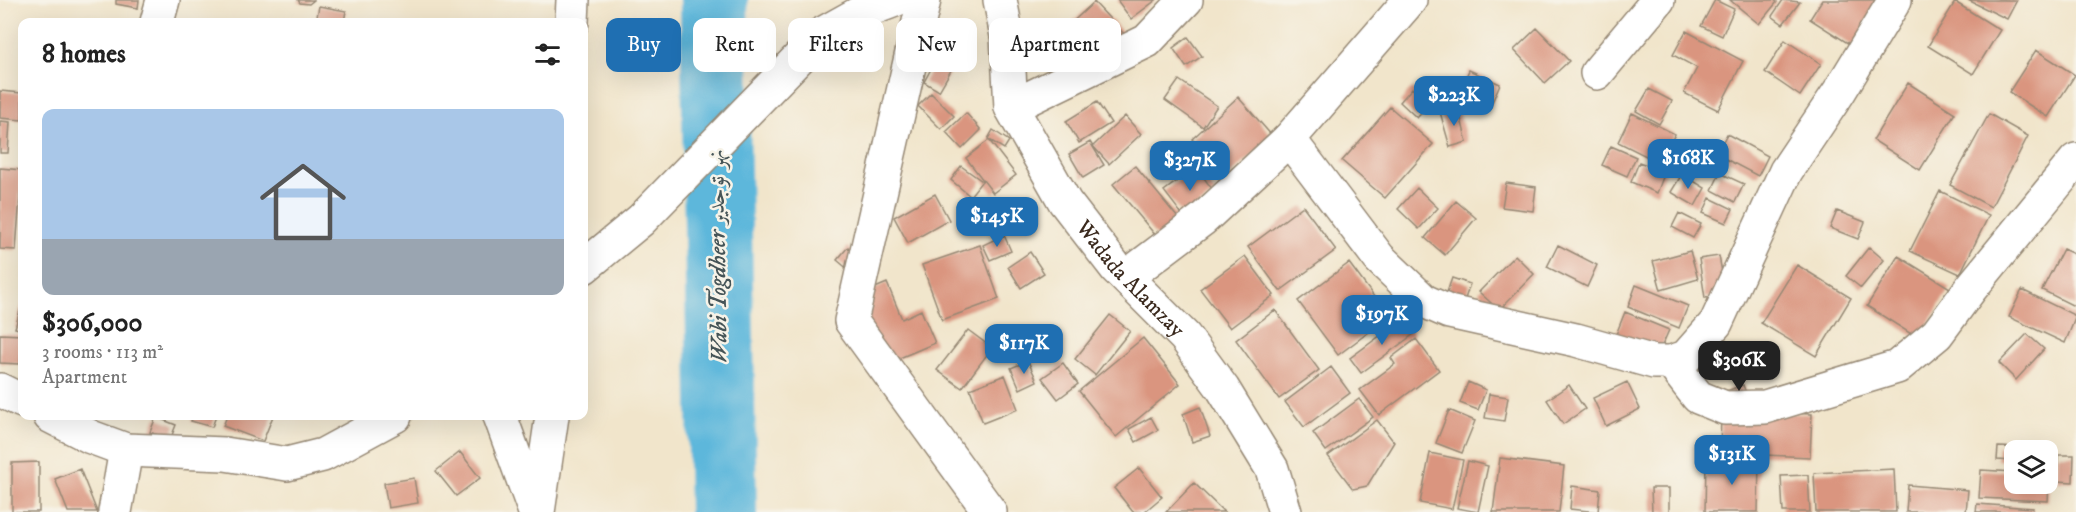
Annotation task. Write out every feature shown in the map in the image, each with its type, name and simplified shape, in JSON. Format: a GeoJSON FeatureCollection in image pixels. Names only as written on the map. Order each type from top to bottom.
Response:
{"type":"FeatureCollection","features":[{"type":"Feature","properties":{"kind":"street"},"geometry":{"type":"LineString","coordinates":[[158,18],[163,0]]}},
{"type":"Feature","properties":{"kind":"street"},"geometry":{"type":"LineString","coordinates":[[572,18],[573,0]]}},
{"type":"Feature","properties":{"kind":"street"},"geometry":{"type":"LineString","coordinates":[[588,264],[641,220],[822,34],[858,14],[895,0]]}},
{"type":"Feature","properties":{"kind":"street"},"geometry":{"type":"LineString","coordinates":[[924,0],[851,321],[990,512]]}},
{"type":"Feature","properties":{"kind":"street","name":"Wadada Alamzay"},"geometry":{"type":"LineString","coordinates":[[1000,0],[1007,36],[1011,107],[1065,202],[1126,278],[1185,337],[1223,389],[1272,469],[1285,512]]}},
{"type":"Feature","properties":{"kind":"street"},"geometry":{"type":"LineString","coordinates":[[1011,107],[1147,41],[1186,0]]}},
{"type":"Feature","properties":{"kind":"street"},"geometry":{"type":"LineString","coordinates":[[1126,278],[1203,219],[1289,139],[1410,0]]}},
{"type":"Feature","properties":{"kind":"street"},"geometry":{"type":"LineString","coordinates":[[1597,73],[1658,0]]}},
{"type":"Feature","properties":{"kind":"street"},"geometry":{"type":"LineString","coordinates":[[1289,139],[1379,258],[1424,300],[1449,312],[1576,340],[1654,362],[1671,362],[1686,357],[1716,323],[1786,171],[1839,92],[1895,0]]}},
{"type":"Feature","properties":{"kind":"street"},"geometry":{"type":"LineString","coordinates":[[1671,362],[1698,397],[1725,408],[1765,407],[1897,367],[1937,334],[1971,288],[2076,160]]}},
{"type":"Feature","properties":{"kind":"street"},"geometry":{"type":"LineString","coordinates":[[0,390],[18,398]]}},
{"type":"Feature","properties":{"kind":"street"},"geometry":{"type":"LineString","coordinates":[[58,420],[91,437],[126,450],[225,454],[287,464],[323,455],[388,420]]}},
{"type":"Feature","properties":{"kind":"street"},"geometry":{"type":"LineString","coordinates":[[502,420],[536,512]]}},
{"type":"Feature","properties":{"kind":"street"},"geometry":{"type":"LineString","coordinates":[[536,512],[551,420]]}},
{"type":"Feature","properties":{"kind":"street"},"geometry":{"type":"LineString","coordinates":[[115,512],[126,450]]}},
{"type":"Feature","properties":{"kind":"building"},"geometry":{"type":"Polygon","coordinates":[[[116,0],[139,0],[138,8],[116,4],[116,0]]]}},
{"type":"Feature","properties":{"kind":"building"},"geometry":{"type":"Polygon","coordinates":[[[298,0],[314,0],[309,4],[300,3],[298,0]]]}},
{"type":"Feature","properties":{"kind":"building"},"geometry":{"type":"Polygon","coordinates":[[[1117,0],[1156,0],[1131,19],[1117,0]]]}},
{"type":"Feature","properties":{"kind":"building"},"geometry":{"type":"Polygon","coordinates":[[[1715,0],[1734,9],[1722,36],[1701,26],[1715,0]]]}},
{"type":"Feature","properties":{"kind":"building"},"geometry":{"type":"Polygon","coordinates":[[[1730,0],[1774,0],[1777,2],[1759,24],[1730,0]]]}},
{"type":"Feature","properties":{"kind":"building"},"geometry":{"type":"Polygon","coordinates":[[[1783,0],[1800,2],[1783,24],[1772,16],[1783,0]]]}},
{"type":"Feature","properties":{"kind":"building"},"geometry":{"type":"Polygon","coordinates":[[[1822,0],[1889,0],[1857,49],[1810,19],[1822,0]]]}},
{"type":"Feature","properties":{"kind":"building"},"geometry":{"type":"Polygon","coordinates":[[[1968,0],[2017,0],[2007,19],[1968,0]]]}},
{"type":"Feature","properties":{"kind":"building"},"geometry":{"type":"Polygon","coordinates":[[[1094,2],[1109,18],[1077,18],[1094,2]]]}},
{"type":"Feature","properties":{"kind":"building"},"geometry":{"type":"Polygon","coordinates":[[[1955,2],[2000,30],[1973,74],[1928,46],[1955,2]]]}},
{"type":"Feature","properties":{"kind":"building"},"geometry":{"type":"Polygon","coordinates":[[[319,6],[346,11],[345,18],[317,18],[319,6]]]}},
{"type":"Feature","properties":{"kind":"building"},"geometry":{"type":"Polygon","coordinates":[[[1537,28],[1569,61],[1545,83],[1514,50],[1537,28]]]}},
{"type":"Feature","properties":{"kind":"building"},"geometry":{"type":"Polygon","coordinates":[[[1686,31],[1743,61],[1718,110],[1684,93],[1697,68],[1673,55],[1686,31]]]}},
{"type":"Feature","properties":{"kind":"building"},"geometry":{"type":"Polygon","coordinates":[[[1188,37],[1202,56],[1186,67],[1173,48],[1188,37]]]}},
{"type":"Feature","properties":{"kind":"building"},"geometry":{"type":"Polygon","coordinates":[[[1785,40],[1821,64],[1800,96],[1765,72],[1785,40]]]}},
{"type":"Feature","properties":{"kind":"building"},"geometry":{"type":"Polygon","coordinates":[[[2036,50],[2075,75],[2048,117],[2009,92],[2036,50]]]}},
{"type":"Feature","properties":{"kind":"building"},"geometry":{"type":"Polygon","coordinates":[[[1469,70],[1500,84],[1490,107],[1459,93],[1469,70]]]}},
{"type":"Feature","properties":{"kind":"building"},"geometry":{"type":"Polygon","coordinates":[[[929,72],[950,72],[939,91],[924,82],[929,72]]]}},
{"type":"Feature","properties":{"kind":"building"},"geometry":{"type":"Polygon","coordinates":[[[1179,80],[1217,106],[1203,127],[1165,100],[1179,80]]]}},
{"type":"Feature","properties":{"kind":"building"},"geometry":{"type":"Polygon","coordinates":[[[1908,83],[1955,113],[1920,170],[1873,140],[1908,83]]]}},
{"type":"Feature","properties":{"kind":"building"},"geometry":{"type":"Polygon","coordinates":[[[1412,88],[1429,105],[1417,118],[1400,102],[1412,88]]]}},
{"type":"Feature","properties":{"kind":"building"},"geometry":{"type":"Polygon","coordinates":[[[1649,89],[1672,101],[1659,124],[1636,111],[1649,89]]]}},
{"type":"Feature","properties":{"kind":"building"},"geometry":{"type":"Polygon","coordinates":[[[0,91],[18,93],[18,120],[0,118],[0,91]]]}},
{"type":"Feature","properties":{"kind":"building"},"geometry":{"type":"Polygon","coordinates":[[[931,93],[954,116],[941,129],[918,106],[931,93]]]}},
{"type":"Feature","properties":{"kind":"building"},"geometry":{"type":"Polygon","coordinates":[[[1238,97],[1273,137],[1227,178],[1192,139],[1238,97]]]}},
{"type":"Feature","properties":{"kind":"building"},"geometry":{"type":"Polygon","coordinates":[[[1097,102],[1111,123],[1079,143],[1066,121],[1097,102]]]}},
{"type":"Feature","properties":{"kind":"building"},"geometry":{"type":"Polygon","coordinates":[[[1390,107],[1433,144],[1385,198],[1342,161],[1390,107]]]}},
{"type":"Feature","properties":{"kind":"building"},"geometry":{"type":"Polygon","coordinates":[[[1458,107],[1467,142],[1450,147],[1440,112],[1458,107]]]}},
{"type":"Feature","properties":{"kind":"building"},"geometry":{"type":"Polygon","coordinates":[[[966,113],[981,130],[962,149],[946,132],[966,113]]]}},
{"type":"Feature","properties":{"kind":"building"},"geometry":{"type":"Polygon","coordinates":[[[1632,113],[1675,134],[1660,163],[1618,142],[1632,113]]]}},
{"type":"Feature","properties":{"kind":"building"},"geometry":{"type":"Polygon","coordinates":[[[1989,114],[2028,136],[1991,207],[1950,185],[1989,114]]]}},
{"type":"Feature","properties":{"kind":"building"},"geometry":{"type":"Polygon","coordinates":[[[1125,116],[1141,134],[1109,164],[1093,146],[1125,116]]]}},
{"type":"Feature","properties":{"kind":"building"},"geometry":{"type":"Polygon","coordinates":[[[0,121],[10,122],[8,153],[0,153],[0,121]]]}},
{"type":"Feature","properties":{"kind":"building"},"geometry":{"type":"Polygon","coordinates":[[[993,130],[1009,141],[1004,149],[988,139],[993,130]]]}},
{"type":"Feature","properties":{"kind":"building"},"geometry":{"type":"Polygon","coordinates":[[[1727,134],[1768,156],[1758,176],[1716,154],[1727,134]]]}},
{"type":"Feature","properties":{"kind":"building"},"geometry":{"type":"Polygon","coordinates":[[[989,140],[1016,175],[993,193],[966,158],[989,140]]]}},
{"type":"Feature","properties":{"kind":"building"},"geometry":{"type":"Polygon","coordinates":[[[1090,142],[1104,165],[1083,178],[1069,154],[1090,142]]]}},
{"type":"Feature","properties":{"kind":"building"},"geometry":{"type":"Polygon","coordinates":[[[1611,146],[1636,157],[1627,176],[1602,165],[1611,146]]]}},
{"type":"Feature","properties":{"kind":"building"},"geometry":{"type":"Polygon","coordinates":[[[1673,153],[1685,158],[1678,173],[1665,167],[1673,153]]]}},
{"type":"Feature","properties":{"kind":"building"},"geometry":{"type":"Polygon","coordinates":[[[1639,162],[1665,172],[1657,193],[1631,182],[1639,162]]]}},
{"type":"Feature","properties":{"kind":"building"},"geometry":{"type":"Polygon","coordinates":[[[961,166],[982,181],[970,196],[951,180],[961,166]]]}},
{"type":"Feature","properties":{"kind":"building"},"geometry":{"type":"Polygon","coordinates":[[[1135,166],[1183,224],[1161,242],[1113,184],[1135,166]]]}},
{"type":"Feature","properties":{"kind":"building"},"geometry":{"type":"Polygon","coordinates":[[[1196,167],[1215,193],[1184,217],[1164,191],[1196,167]]]}},
{"type":"Feature","properties":{"kind":"building"},"geometry":{"type":"Polygon","coordinates":[[[0,168],[18,170],[16,250],[0,249],[0,168]]]}},
{"type":"Feature","properties":{"kind":"building"},"geometry":{"type":"Polygon","coordinates":[[[1720,173],[1744,184],[1735,202],[1712,190],[1720,173]]]}},
{"type":"Feature","properties":{"kind":"building"},"geometry":{"type":"Polygon","coordinates":[[[1682,174],[1705,188],[1695,206],[1671,192],[1682,174]]]}},
{"type":"Feature","properties":{"kind":"building"},"geometry":{"type":"Polygon","coordinates":[[[1506,183],[1536,187],[1533,211],[1502,207],[1506,183]]]}},
{"type":"Feature","properties":{"kind":"building"},"geometry":{"type":"Polygon","coordinates":[[[1417,188],[1438,208],[1419,229],[1398,209],[1417,188]]]}},
{"type":"Feature","properties":{"kind":"building"},"geometry":{"type":"Polygon","coordinates":[[[1940,191],[1989,215],[1960,274],[1910,251],[1940,191]]]}},
{"type":"Feature","properties":{"kind":"building"},"geometry":{"type":"Polygon","coordinates":[[[935,194],[949,220],[908,243],[894,217],[935,194]]]}},
{"type":"Feature","properties":{"kind":"building"},"geometry":{"type":"Polygon","coordinates":[[[1710,198],[1733,209],[1726,223],[1703,213],[1710,198]]]}},
{"type":"Feature","properties":{"kind":"building"},"geometry":{"type":"Polygon","coordinates":[[[1456,201],[1476,218],[1445,255],[1425,238],[1456,201]]]}},
{"type":"Feature","properties":{"kind":"building"},"geometry":{"type":"Polygon","coordinates":[[[1303,206],[1336,250],[1280,291],[1248,247],[1303,206]]]}},
{"type":"Feature","properties":{"kind":"building"},"geometry":{"type":"Polygon","coordinates":[[[1837,211],[1865,222],[1858,239],[1830,228],[1837,211]]]}},
{"type":"Feature","properties":{"kind":"building"},"geometry":{"type":"Polygon","coordinates":[[[1679,213],[1701,224],[1693,238],[1672,227],[1679,213]]]}},
{"type":"Feature","properties":{"kind":"building"},"geometry":{"type":"Polygon","coordinates":[[[1004,235],[1011,251],[990,260],[983,245],[1004,235]]]}},
{"type":"Feature","properties":{"kind":"building"},"geometry":{"type":"Polygon","coordinates":[[[980,245],[999,299],[942,320],[922,265],[980,245]]]}},
{"type":"Feature","properties":{"kind":"building"},"geometry":{"type":"Polygon","coordinates":[[[1558,245],[1597,265],[1587,287],[1547,267],[1558,245]]]}},
{"type":"Feature","properties":{"kind":"building"},"geometry":{"type":"Polygon","coordinates":[[[848,247],[860,259],[850,271],[837,260],[848,247]]]}},
{"type":"Feature","properties":{"kind":"building"},"geometry":{"type":"Polygon","coordinates":[[[1869,247],[1884,260],[1861,288],[1846,276],[1869,247]]]}},
{"type":"Feature","properties":{"kind":"building"},"geometry":{"type":"Polygon","coordinates":[[[2063,249],[2076,255],[2076,307],[2042,290],[2063,249]]]}},
{"type":"Feature","properties":{"kind":"building"},"geometry":{"type":"Polygon","coordinates":[[[1690,251],[1698,279],[1661,290],[1653,261],[1690,251]]]}},
{"type":"Feature","properties":{"kind":"building"},"geometry":{"type":"Polygon","coordinates":[[[1030,252],[1044,273],[1021,288],[1008,267],[1030,252]]]}},
{"type":"Feature","properties":{"kind":"building"},"geometry":{"type":"Polygon","coordinates":[[[1515,255],[1534,274],[1499,310],[1479,292],[1515,255]]]}},
{"type":"Feature","properties":{"kind":"building"},"geometry":{"type":"Polygon","coordinates":[[[1245,256],[1274,295],[1230,328],[1200,289],[1245,256]]]}},
{"type":"Feature","properties":{"kind":"building"},"geometry":{"type":"Polygon","coordinates":[[[1719,256],[1726,294],[1705,298],[1699,259],[1719,256]]]}},
{"type":"Feature","properties":{"kind":"building"},"geometry":{"type":"Polygon","coordinates":[[[1898,256],[1950,288],[1919,339],[1867,306],[1898,256]]]}},
{"type":"Feature","properties":{"kind":"building"},"geometry":{"type":"Polygon","coordinates":[[[1349,263],[1389,317],[1338,355],[1298,301],[1349,263]]]}},
{"type":"Feature","properties":{"kind":"building"},"geometry":{"type":"Polygon","coordinates":[[[1797,265],[1851,298],[1816,356],[1761,323],[1797,265]]]}},
{"type":"Feature","properties":{"kind":"building"},"geometry":{"type":"Polygon","coordinates":[[[1452,278],[1470,284],[1463,305],[1445,298],[1452,278]]]}},
{"type":"Feature","properties":{"kind":"building"},"geometry":{"type":"Polygon","coordinates":[[[887,283],[902,319],[921,310],[935,343],[883,365],[854,297],[887,283]]]}},
{"type":"Feature","properties":{"kind":"building"},"geometry":{"type":"Polygon","coordinates":[[[1636,285],[1688,306],[1679,328],[1628,307],[1636,285]]]}},
{"type":"Feature","properties":{"kind":"building"},"geometry":{"type":"Polygon","coordinates":[[[2022,290],[2076,316],[2065,343],[2009,317],[2022,290]]]}},
{"type":"Feature","properties":{"kind":"building"},"geometry":{"type":"Polygon","coordinates":[[[1275,310],[1319,370],[1279,399],[1236,340],[1275,310]]]}},
{"type":"Feature","properties":{"kind":"building"},"geometry":{"type":"Polygon","coordinates":[[[1625,312],[1669,330],[1658,355],[1615,337],[1625,312]]]}},
{"type":"Feature","properties":{"kind":"building"},"geometry":{"type":"Polygon","coordinates":[[[1110,315],[1130,331],[1095,375],[1075,359],[1110,315]]]}},
{"type":"Feature","properties":{"kind":"building"},"geometry":{"type":"Polygon","coordinates":[[[1403,319],[1414,334],[1361,373],[1350,358],[1403,319]]]}},
{"type":"Feature","properties":{"kind":"building"},"geometry":{"type":"Polygon","coordinates":[[[968,330],[992,348],[962,388],[937,370],[968,330]]]}},
{"type":"Feature","properties":{"kind":"building"},"geometry":{"type":"Polygon","coordinates":[[[0,334],[18,335],[18,364],[0,363],[0,334]]]}},
{"type":"Feature","properties":{"kind":"building"},"geometry":{"type":"Polygon","coordinates":[[[2027,334],[2044,349],[2016,380],[1999,363],[2027,334]]]}},
{"type":"Feature","properties":{"kind":"building"},"geometry":{"type":"Polygon","coordinates":[[[1143,338],[1180,384],[1116,437],[1079,391],[1143,338]]]}},
{"type":"Feature","properties":{"kind":"building"},"geometry":{"type":"Polygon","coordinates":[[[1416,339],[1439,370],[1379,415],[1360,390],[1395,364],[1391,358],[1416,339]]]}},
{"type":"Feature","properties":{"kind":"building"},"geometry":{"type":"Polygon","coordinates":[[[1028,361],[1037,381],[1020,389],[1011,368],[1028,361]]]}},
{"type":"Feature","properties":{"kind":"building"},"geometry":{"type":"Polygon","coordinates":[[[1063,363],[1078,384],[1058,399],[1042,378],[1063,363]]]}},
{"type":"Feature","properties":{"kind":"building"},"geometry":{"type":"Polygon","coordinates":[[[1331,367],[1350,393],[1304,427],[1285,402],[1331,367]]]}},
{"type":"Feature","properties":{"kind":"building"},"geometry":{"type":"Polygon","coordinates":[[[1005,375],[1018,409],[983,423],[970,389],[1005,375]]]}},
{"type":"Feature","properties":{"kind":"building"},"geometry":{"type":"Polygon","coordinates":[[[1468,382],[1486,390],[1478,410],[1460,403],[1468,382]]]}},
{"type":"Feature","properties":{"kind":"building"},"geometry":{"type":"Polygon","coordinates":[[[1627,382],[1640,409],[1606,426],[1593,398],[1627,382]]]}},
{"type":"Feature","properties":{"kind":"building"},"geometry":{"type":"Polygon","coordinates":[[[1569,385],[1585,409],[1563,424],[1547,400],[1569,385]]]}},
{"type":"Feature","properties":{"kind":"building"},"geometry":{"type":"Polygon","coordinates":[[[1743,385],[1749,401],[1726,391],[1743,385]]]}},
{"type":"Feature","properties":{"kind":"building"},"geometry":{"type":"Polygon","coordinates":[[[1489,394],[1508,397],[1504,421],[1485,418],[1489,394]]]}},
{"type":"Feature","properties":{"kind":"building"},"geometry":{"type":"Polygon","coordinates":[[[1359,399],[1373,417],[1326,451],[1313,433],[1359,399]]]}},
{"type":"Feature","properties":{"kind":"building"},"geometry":{"type":"Polygon","coordinates":[[[1200,407],[1210,436],[1192,442],[1183,414],[1200,407]]]}},
{"type":"Feature","properties":{"kind":"building"},"geometry":{"type":"Polygon","coordinates":[[[1449,410],[1475,421],[1462,453],[1436,443],[1449,410]]]}},
{"type":"Feature","properties":{"kind":"building"},"geometry":{"type":"Polygon","coordinates":[[[1721,411],[1812,414],[1810,457],[1720,453],[1721,411]]]}},
{"type":"Feature","properties":{"kind":"building"},"geometry":{"type":"Polygon","coordinates":[[[1151,417],[1158,430],[1136,442],[1129,429],[1151,417]]]}},
{"type":"Feature","properties":{"kind":"building"},"geometry":{"type":"Polygon","coordinates":[[[155,420],[164,420],[176,425],[170,440],[150,432],[155,420]]]}},
{"type":"Feature","properties":{"kind":"building"},"geometry":{"type":"Polygon","coordinates":[[[191,420],[215,420],[212,427],[191,420]]]}},
{"type":"Feature","properties":{"kind":"building"},"geometry":{"type":"Polygon","coordinates":[[[225,420],[271,420],[263,441],[223,426],[225,420]]]}},
{"type":"Feature","properties":{"kind":"building"},"geometry":{"type":"Polygon","coordinates":[[[1377,420],[1394,442],[1367,486],[1353,489],[1328,456],[1377,420]]]}},
{"type":"Feature","properties":{"kind":"building"},"geometry":{"type":"Polygon","coordinates":[[[1998,447],[2004,447],[2004,460],[1997,460],[1998,447]]]}},
{"type":"Feature","properties":{"kind":"building"},"geometry":{"type":"Polygon","coordinates":[[[460,452],[480,478],[456,496],[436,471],[460,452]]]}},
{"type":"Feature","properties":{"kind":"building"},"geometry":{"type":"Polygon","coordinates":[[[1430,453],[1463,460],[1452,509],[1420,503],[1430,453]]]}},
{"type":"Feature","properties":{"kind":"building"},"geometry":{"type":"Polygon","coordinates":[[[2058,455],[2074,455],[2073,482],[2058,481],[2058,455]]]}},
{"type":"Feature","properties":{"kind":"building"},"geometry":{"type":"Polygon","coordinates":[[[1500,458],[1564,466],[1559,512],[1493,512],[1500,458]]]}},
{"type":"Feature","properties":{"kind":"building"},"geometry":{"type":"Polygon","coordinates":[[[1706,460],[1759,460],[1758,512],[1705,512],[1706,460]]]}},
{"type":"Feature","properties":{"kind":"building"},"geometry":{"type":"Polygon","coordinates":[[[1468,461],[1488,466],[1478,512],[1457,508],[1468,461]]]}},
{"type":"Feature","properties":{"kind":"building"},"geometry":{"type":"Polygon","coordinates":[[[39,462],[39,512],[12,512],[12,463],[39,462]]]}},
{"type":"Feature","properties":{"kind":"building"},"geometry":{"type":"Polygon","coordinates":[[[1139,468],[1162,497],[1144,512],[1133,512],[1114,488],[1139,468]]]}},
{"type":"Feature","properties":{"kind":"building"},"geometry":{"type":"Polygon","coordinates":[[[80,469],[97,512],[68,512],[55,479],[80,469]]]}},
{"type":"Feature","properties":{"kind":"building"},"geometry":{"type":"Polygon","coordinates":[[[1894,469],[1896,512],[1816,512],[1814,473],[1894,469]]]}},
{"type":"Feature","properties":{"kind":"building"},"geometry":{"type":"Polygon","coordinates":[[[1981,470],[2004,471],[2004,494],[2048,494],[2048,501],[1979,498],[1981,470]]]}},
{"type":"Feature","properties":{"kind":"building"},"geometry":{"type":"Polygon","coordinates":[[[1808,475],[1810,512],[1783,512],[1781,476],[1808,475]]]}},
{"type":"Feature","properties":{"kind":"building"},"geometry":{"type":"Polygon","coordinates":[[[414,478],[418,503],[388,508],[384,483],[414,478]]]}},
{"type":"Feature","properties":{"kind":"building"},"geometry":{"type":"Polygon","coordinates":[[[1194,483],[1224,512],[1166,512],[1194,483]]]}},
{"type":"Feature","properties":{"kind":"building"},"geometry":{"type":"Polygon","coordinates":[[[1908,485],[1968,490],[1966,512],[1906,512],[1908,485]]]}},
{"type":"Feature","properties":{"kind":"building"},"geometry":{"type":"Polygon","coordinates":[[[1572,486],[1600,490],[1598,512],[1570,509],[1572,486]]]}},
{"type":"Feature","properties":{"kind":"building"},"geometry":{"type":"Polygon","coordinates":[[[1651,488],[1669,488],[1669,512],[1652,512],[1651,488]]]}},
{"type":"Feature","properties":{"kind":"building"},"geometry":{"type":"Polygon","coordinates":[[[1977,504],[2033,508],[2032,512],[1976,512],[1977,504]]]}},
{"type":"Feature","properties":{"kind":"waterway","name":"Wabi Togdheer نهر توجدير"},"geometry":{"type":"LineString","coordinates":[[714,0],[723,512]]}}]}
